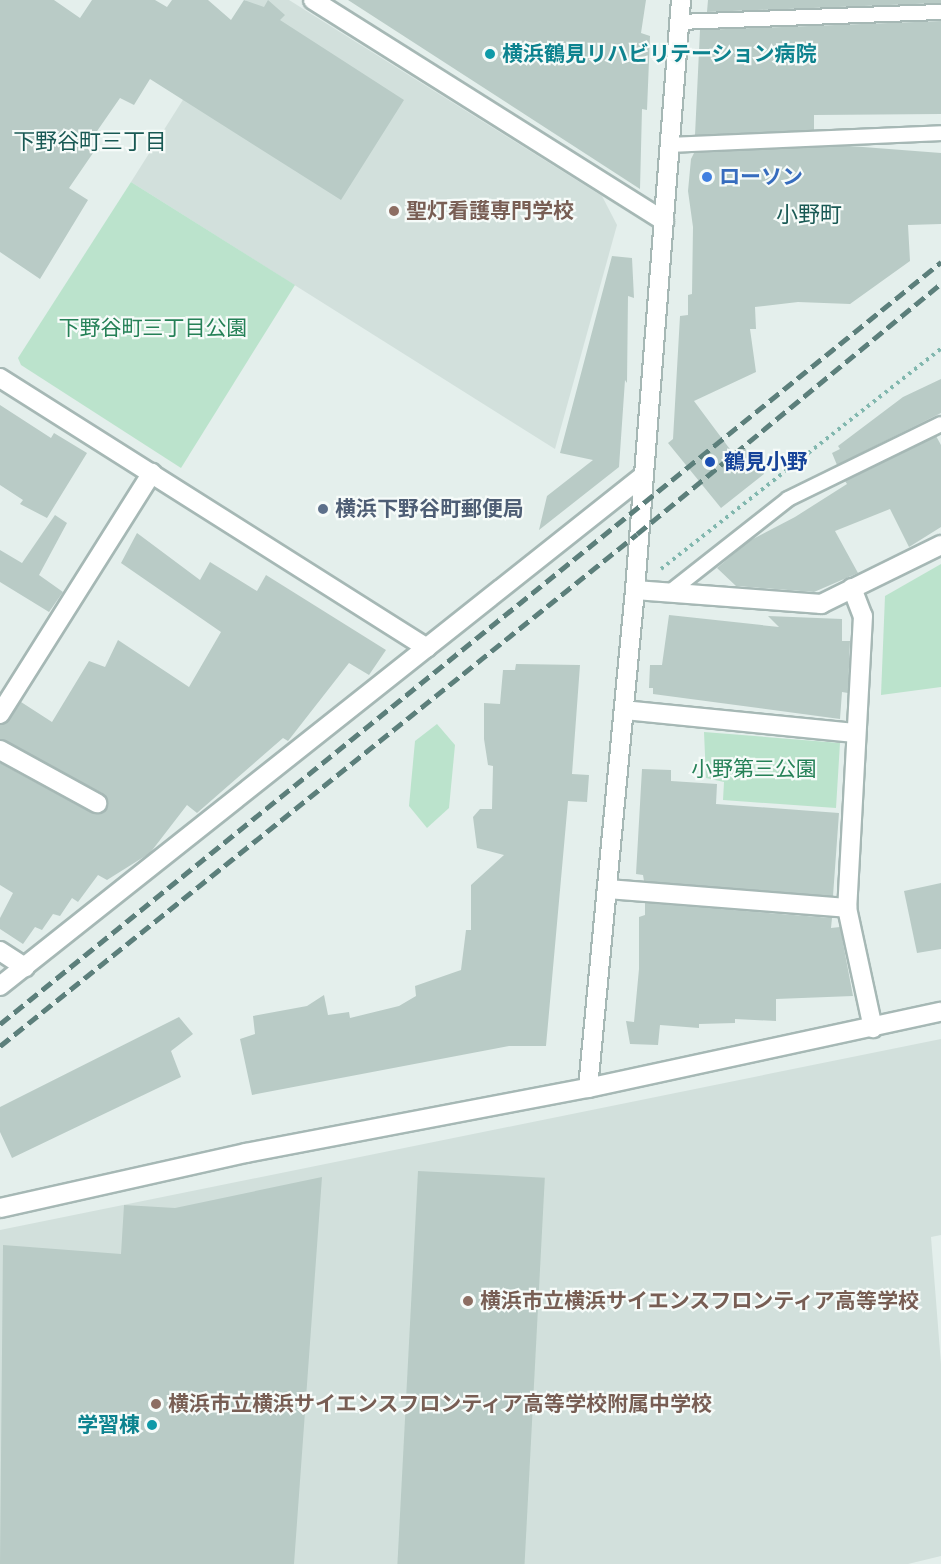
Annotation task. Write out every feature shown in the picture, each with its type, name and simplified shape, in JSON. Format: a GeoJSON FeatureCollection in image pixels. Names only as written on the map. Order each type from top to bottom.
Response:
{"type":"FeatureCollection","features":[{"type":"Feature","properties":{"kind":"street"},"geometry":{"type":"LineString","coordinates":[[313,0],[664,221]]}},
{"type":"Feature","properties":{"kind":"street"},"geometry":{"type":"LineString","coordinates":[[588,1089],[635,590],[681,0]]}},
{"type":"Feature","properties":{"kind":"street"},"geometry":{"type":"LineString","coordinates":[[0,378],[427,648]]}},
{"type":"Feature","properties":{"kind":"street"},"geometry":{"type":"LineString","coordinates":[[0,714],[152,473]]}},
{"type":"Feature","properties":{"kind":"street"},"geometry":{"type":"LineString","coordinates":[[0,986],[643,476]]}},
{"type":"Feature","properties":{"kind":"street"},"geometry":{"type":"LineString","coordinates":[[635,590],[821,604],[941,545]]}},
{"type":"Feature","properties":{"kind":"street"},"geometry":{"type":"LineString","coordinates":[[852,588],[863,616],[847,908],[873,1028]]}},
{"type":"Feature","properties":{"kind":"street"},"geometry":{"type":"LineString","coordinates":[[624,710],[856,733]]}},
{"type":"Feature","properties":{"kind":"street"},"geometry":{"type":"LineString","coordinates":[[0,750],[97,803]]}},
{"type":"Feature","properties":{"kind":"street"},"geometry":{"type":"LineString","coordinates":[[608,889],[847,908]]}},
{"type":"Feature","properties":{"kind":"street"},"geometry":{"type":"LineString","coordinates":[[0,951],[25,967]]}},
{"type":"Feature","properties":{"kind":"street"},"geometry":{"type":"LineString","coordinates":[[0,1208],[246,1154],[588,1089],[941,1012]]}},
{"type":"Feature","properties":{"kind":"lane"},"geometry":{"type":"LineString","coordinates":[[679,22],[941,12]]}},
{"type":"Feature","properties":{"kind":"lane"},"geometry":{"type":"LineString","coordinates":[[670,145],[941,134]]}},
{"type":"Feature","properties":{"kind":"lane"},"geometry":{"type":"LineString","coordinates":[[670,592],[788,499],[941,424]]}},
{"type":"Feature","properties":{"kind":"path"},"geometry":{"type":"LineString","coordinates":[[635,590],[761,487],[941,349]]}},
{"type":"Feature","properties":{"kind":"shaded area","name":"聖灯看護専門学校"},"geometry":{"type":"Polygon","coordinates":[[[246,0],[289,0],[602,196],[617,225],[555,449],[131,182],[246,0]]]}},
{"type":"Feature","properties":{"kind":"shaded area","name":"横浜市立横浜サイエンスフロンティア高等学校"},"geometry":{"type":"Polygon","coordinates":[[[941,1039],[941,1235],[931,1237],[941,1364],[941,1556],[908,1564],[0,1564],[0,1230],[941,1039]]]}},
{"type":"Feature","properties":{"kind":"green space","name":"下野谷町三丁目公園"},"geometry":{"type":"Polygon","coordinates":[[[131,182],[295,285],[181,468],[21,365],[18,358],[131,182]]]}},
{"type":"Feature","properties":{"kind":"green space"},"geometry":{"type":"Polygon","coordinates":[[[941,564],[941,687],[881,695],[885,596],[941,564]]]}},
{"type":"Feature","properties":{"kind":"green space"},"geometry":{"type":"Polygon","coordinates":[[[437,724],[455,745],[449,808],[427,828],[409,806],[415,741],[437,724]]]}},
{"type":"Feature","properties":{"kind":"green space","name":"小野第三公園"},"geometry":{"type":"Polygon","coordinates":[[[704,732],[840,743],[836,808],[723,800],[724,782],[706,778],[704,732]]]}},
{"type":"Feature","properties":{"kind":"building"},"geometry":{"type":"Polygon","coordinates":[[[0,0],[54,0],[80,18],[92,0],[155,0],[167,7],[172,0],[208,0],[231,20],[244,0],[264,7],[268,0],[285,15],[280,20],[404,100],[341,200],[150,79],[134,105],[120,98],[86,147],[93,153],[69,188],[88,200],[40,279],[0,252],[0,0]]]}},
{"type":"Feature","properties":{"kind":"building"},"geometry":{"type":"Polygon","coordinates":[[[348,0],[646,0],[641,33],[650,36],[647,110],[642,109],[640,189],[348,0]]]}},
{"type":"Feature","properties":{"kind":"building"},"geometry":{"type":"Polygon","coordinates":[[[708,0],[941,0],[941,3],[707,12],[708,0]]]}},
{"type":"Feature","properties":{"kind":"building"},"geometry":{"type":"Polygon","coordinates":[[[941,21],[941,114],[814,115],[814,130],[695,135],[700,30],[941,21]]]}},
{"type":"Feature","properties":{"kind":"building"},"geometry":{"type":"Polygon","coordinates":[[[850,146],[941,153],[941,224],[908,225],[910,261],[850,304],[798,302],[755,307],[756,329],[750,329],[756,372],[694,401],[735,456],[745,448],[764,474],[721,508],[668,443],[673,439],[680,316],[688,315],[688,295],[692,294],[693,227],[688,191],[691,159],[694,153],[850,146]]]}},
{"type":"Feature","properties":{"kind":"building"},"geometry":{"type":"Polygon","coordinates":[[[612,256],[632,258],[634,298],[628,296],[627,383],[625,380],[619,467],[539,530],[547,496],[593,460],[560,453],[612,256]]]}},
{"type":"Feature","properties":{"kind":"building"},"geometry":{"type":"Polygon","coordinates":[[[941,379],[941,413],[837,465],[832,453],[840,449],[838,446],[903,397],[941,379]]]}},
{"type":"Feature","properties":{"kind":"building"},"geometry":{"type":"Polygon","coordinates":[[[0,405],[51,438],[54,433],[87,453],[47,518],[20,504],[23,500],[0,485],[0,405]]]}},
{"type":"Feature","properties":{"kind":"building"},"geometry":{"type":"Polygon","coordinates":[[[936,436],[941,445],[941,527],[909,547],[890,509],[835,531],[858,573],[814,592],[736,586],[717,568],[749,541],[795,517],[847,484],[845,481],[936,436]]]}},
{"type":"Feature","properties":{"kind":"building"},"geometry":{"type":"Polygon","coordinates":[[[55,515],[67,523],[39,575],[63,592],[49,612],[0,582],[0,550],[22,563],[55,515]]]}},
{"type":"Feature","properties":{"kind":"building"},"geometry":{"type":"Polygon","coordinates":[[[137,533],[200,580],[210,562],[257,591],[266,575],[386,650],[369,675],[349,663],[288,741],[283,738],[197,813],[187,805],[150,853],[107,880],[98,875],[78,902],[72,898],[60,916],[53,914],[42,930],[35,927],[23,944],[0,929],[0,918],[13,893],[0,885],[0,763],[92,813],[103,812],[108,802],[102,793],[0,739],[0,725],[9,720],[21,702],[52,722],[89,661],[105,667],[118,640],[189,687],[221,632],[121,563],[137,533]]]}},
{"type":"Feature","properties":{"kind":"building"},"geometry":{"type":"Polygon","coordinates":[[[669,615],[779,627],[768,616],[842,619],[842,641],[850,641],[848,693],[842,692],[840,719],[653,694],[653,688],[649,688],[650,665],[662,665],[669,615]]]}},
{"type":"Feature","properties":{"kind":"building"},"geometry":{"type":"Polygon","coordinates":[[[516,664],[580,665],[572,774],[589,775],[587,802],[568,801],[546,1046],[509,1046],[252,1095],[240,1039],[255,1034],[253,1016],[307,1006],[324,995],[328,1015],[349,1012],[350,1018],[399,1006],[416,996],[415,986],[461,970],[466,930],[471,930],[471,885],[504,855],[477,848],[473,817],[480,809],[492,809],[493,766],[488,765],[484,739],[484,703],[500,704],[503,670],[515,670],[516,664]]]}},
{"type":"Feature","properties":{"kind":"building"},"geometry":{"type":"Polygon","coordinates":[[[642,769],[671,770],[671,781],[717,784],[716,804],[839,813],[833,896],[644,881],[643,875],[636,874],[642,769]]]}},
{"type":"Feature","properties":{"kind":"building"},"geometry":{"type":"Polygon","coordinates":[[[941,883],[941,949],[917,953],[904,891],[941,883]]]}},
{"type":"Feature","properties":{"kind":"building"},"geometry":{"type":"Polygon","coordinates":[[[645,903],[832,918],[831,928],[840,927],[853,996],[776,999],[776,1021],[735,1019],[735,1023],[699,1024],[699,1028],[660,1025],[658,1045],[630,1044],[626,1021],[634,1022],[639,969],[639,917],[645,915],[645,903]]]}},
{"type":"Feature","properties":{"kind":"building"},"geometry":{"type":"Polygon","coordinates":[[[179,1017],[193,1034],[171,1051],[181,1077],[12,1158],[0,1132],[0,1107],[179,1017]]]}},
{"type":"Feature","properties":{"kind":"building"},"geometry":{"type":"Polygon","coordinates":[[[418,1171],[545,1178],[525,1564],[397,1564],[418,1171]]]}},
{"type":"Feature","properties":{"kind":"building","name":"学習棟"},"geometry":{"type":"Polygon","coordinates":[[[322,1177],[294,1564],[0,1564],[3,1245],[121,1254],[124,1205],[175,1208],[322,1177]]]}},
{"type":"Feature","properties":{"kind":"railway"},"geometry":{"type":"LineString","coordinates":[[0,1024],[941,262]]}},
{"type":"Feature","properties":{"kind":"railway"},"geometry":{"type":"LineString","coordinates":[[0,1046],[637,534],[941,283]]}},
{"type":"Feature","properties":{"kind":"place","name":"横浜鶴見リハビリテーション病院"},"geometry":{"type":"Point","coordinates":[490,54]}},
{"type":"Feature","properties":{"kind":"place","name":"ローソン"},"geometry":{"type":"Point","coordinates":[707,177]}},
{"type":"Feature","properties":{"kind":"place","name":"聖灯看護専門学校"},"geometry":{"type":"Point","coordinates":[394,211]}},
{"type":"Feature","properties":{"kind":"place","name":"鶴見小野"},"geometry":{"type":"Point","coordinates":[710,462]}},
{"type":"Feature","properties":{"kind":"place","name":"横浜下野谷町郵便局"},"geometry":{"type":"Point","coordinates":[323,509]}},
{"type":"Feature","properties":{"kind":"place","name":"横浜市立横浜サイエンスフロンティア高等学校"},"geometry":{"type":"Point","coordinates":[468,1301]}},
{"type":"Feature","properties":{"kind":"place","name":"横浜市立横浜サイエンスフロンティア高等学校附属中学校"},"geometry":{"type":"Point","coordinates":[156,1404]}},
{"type":"Feature","properties":{"kind":"place","name":"学習棟"},"geometry":{"type":"Point","coordinates":[152,1425]}},
{"type":"Feature","properties":{"kind":"district","name":"下野谷町三丁目"},"geometry":{"type":"Point","coordinates":[90,142]}},
{"type":"Feature","properties":{"kind":"district","name":"小野町"},"geometry":{"type":"Point","coordinates":[809,215]}}]}
